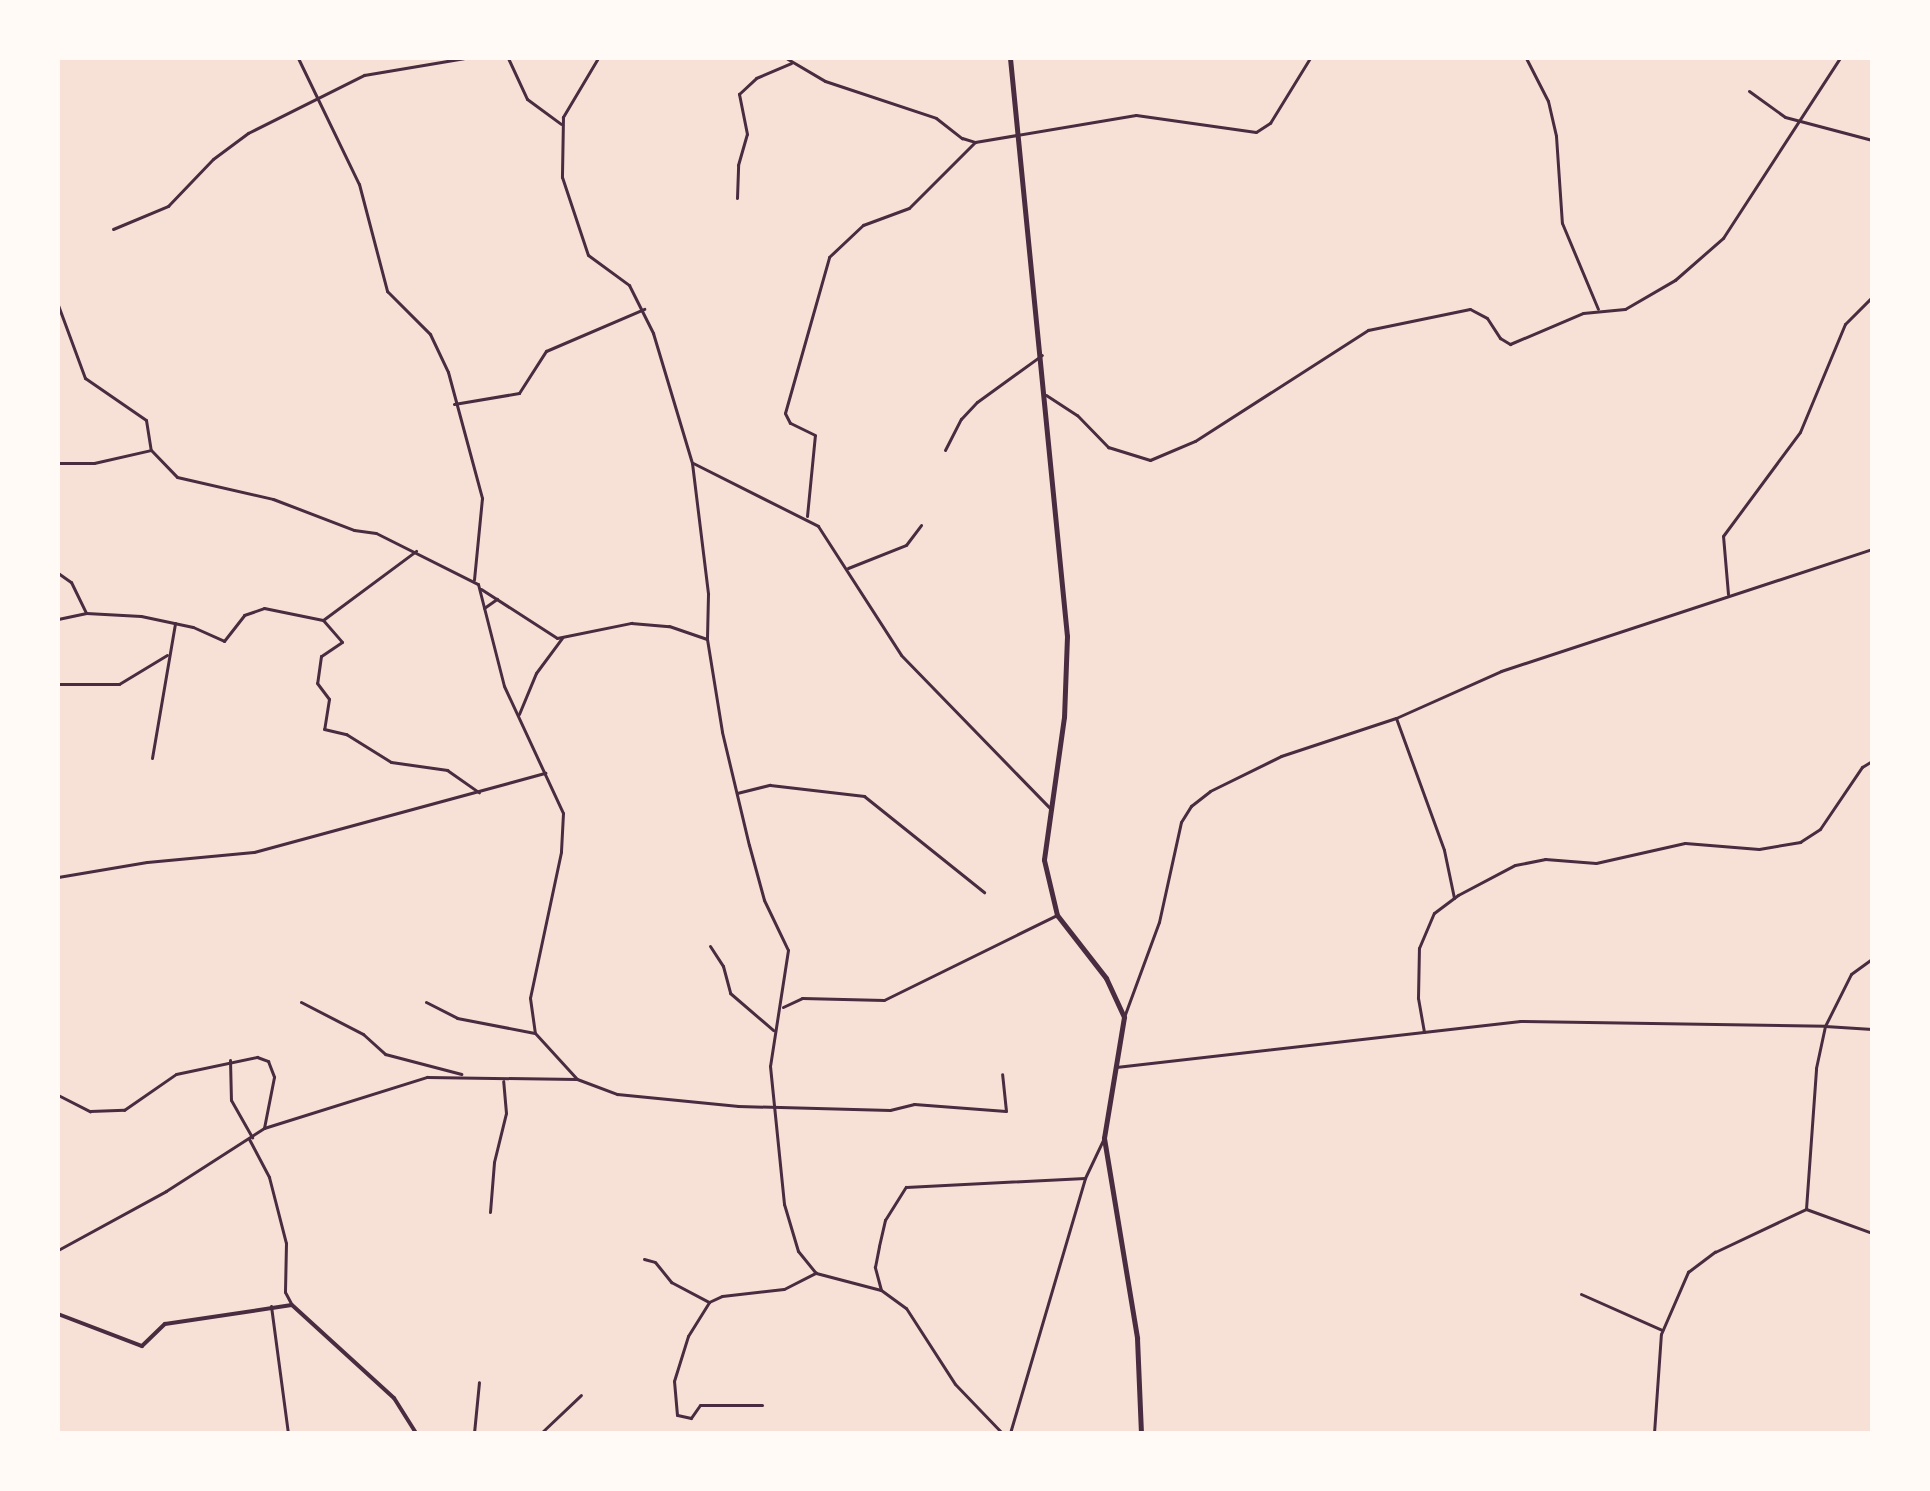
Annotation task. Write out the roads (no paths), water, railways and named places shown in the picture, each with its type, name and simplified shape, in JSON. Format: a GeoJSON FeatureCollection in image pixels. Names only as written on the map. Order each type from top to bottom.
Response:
{"type":"FeatureCollection","features":[{"type":"Feature","properties":{"kind":"main road"},"geometry":{"type":"LineString","coordinates":[[1010,58],[1046,395],[1067,636],[1064,717],[1044,860],[1057,915],[1106,978],[1124,1017],[1104,1138],[1137,1338],[1141,1433]]}},
{"type":"Feature","properties":{"kind":"street"},"geometry":{"type":"LineString","coordinates":[[298,58],[367,205],[387,291],[437,345],[482,498],[474,580]]}},
{"type":"Feature","properties":{"kind":"street"},"geometry":{"type":"LineString","coordinates":[[113,229],[168,206],[213,159],[248,133],[364,75],[464,58]]}},
{"type":"Feature","properties":{"kind":"street"},"geometry":{"type":"LineString","coordinates":[[508,58],[527,99],[561,125]]}},
{"type":"Feature","properties":{"kind":"street"},"geometry":{"type":"LineString","coordinates":[[598,58],[574,92],[561,125],[568,205],[588,255],[629,285],[645,308],[692,463],[707,581],[707,639],[737,793],[764,900],[788,950],[783,1007],[773,1030],[770,1066],[788,1217],[798,1251],[816,1273],[881,1290],[906,1308],[955,1384],[1002,1433]]}},
{"type":"Feature","properties":{"kind":"street"},"geometry":{"type":"LineString","coordinates":[[786,58],[853,93],[936,118],[975,142]]}},
{"type":"Feature","properties":{"kind":"street"},"geometry":{"type":"LineString","coordinates":[[807,516],[815,435],[790,423],[785,413],[829,257],[863,225],[909,208],[975,142],[1136,115],[1256,132],[1270,123],[1310,58]]}},
{"type":"Feature","properties":{"kind":"street"},"geometry":{"type":"LineString","coordinates":[[1526,58],[1548,101],[1556,136],[1562,223],[1598,309]]}},
{"type":"Feature","properties":{"kind":"street"},"geometry":{"type":"LineString","coordinates":[[1046,395],[1077,415],[1108,447],[1150,460],[1195,441],[1368,330],[1427,314],[1470,309],[1487,318],[1500,338],[1510,344],[1598,309],[1639,303],[1702,258],[1747,207],[1840,58]]}},
{"type":"Feature","properties":{"kind":"street"},"geometry":{"type":"LineString","coordinates":[[737,198],[738,165],[747,134],[739,94],[756,78],[791,63]]}},
{"type":"Feature","properties":{"kind":"street"},"geometry":{"type":"LineString","coordinates":[[1749,91],[1785,117],[1872,140]]}},
{"type":"Feature","properties":{"kind":"street"},"geometry":{"type":"LineString","coordinates":[[1728,594],[1723,536],[1800,432],[1845,324],[1872,297]]}},
{"type":"Feature","properties":{"kind":"street"},"geometry":{"type":"LineString","coordinates":[[58,305],[85,378],[146,420],[151,450],[177,477],[273,499],[416,551],[474,580],[481,589],[544,632],[562,638]]}},
{"type":"Feature","properties":{"kind":"street"},"geometry":{"type":"LineString","coordinates":[[454,404],[519,393],[546,351],[645,308]]}},
{"type":"Feature","properties":{"kind":"street"},"geometry":{"type":"LineString","coordinates":[[58,327],[66,330]]}},
{"type":"Feature","properties":{"kind":"street"},"geometry":{"type":"LineString","coordinates":[[945,450],[961,419],[977,402],[1042,355]]}},
{"type":"Feature","properties":{"kind":"street"},"geometry":{"type":"LineString","coordinates":[[58,463],[94,463],[151,450]]}},
{"type":"Feature","properties":{"kind":"street"},"geometry":{"type":"LineString","coordinates":[[692,463],[807,516],[848,568],[910,667],[982,733],[1050,808]]}},
{"type":"Feature","properties":{"kind":"street"},"geometry":{"type":"LineString","coordinates":[[848,568],[906,545],[921,525]]}},
{"type":"Feature","properties":{"kind":"street"},"geometry":{"type":"LineString","coordinates":[[1124,1017],[1151,945],[1181,822],[1191,806],[1281,756],[1396,718],[1501,671],[1872,549]]}},
{"type":"Feature","properties":{"kind":"street"},"geometry":{"type":"LineString","coordinates":[[323,620],[416,551]]}},
{"type":"Feature","properties":{"kind":"street"},"geometry":{"type":"LineString","coordinates":[[58,573],[71,582],[86,613]]}},
{"type":"Feature","properties":{"kind":"street"},"geometry":{"type":"LineString","coordinates":[[481,589],[492,651],[546,773],[565,825],[530,991],[535,1033],[577,1079]]}},
{"type":"Feature","properties":{"kind":"street"},"geometry":{"type":"LineString","coordinates":[[484,608],[497,599]]}},
{"type":"Feature","properties":{"kind":"street"},"geometry":{"type":"LineString","coordinates":[[58,619],[86,613],[175,623],[224,641],[244,615],[264,608],[323,620],[342,642],[321,656],[317,682],[329,699],[324,729],[346,734],[391,762],[447,770],[479,792]]}},
{"type":"Feature","properties":{"kind":"street"},"geometry":{"type":"LineString","coordinates":[[152,758],[167,655],[175,623]]}},
{"type":"Feature","properties":{"kind":"street"},"geometry":{"type":"LineString","coordinates":[[519,716],[536,673],[562,638],[588,628],[631,623],[669,626],[707,639]]}},
{"type":"Feature","properties":{"kind":"street"},"geometry":{"type":"LineString","coordinates":[[58,684],[119,684],[167,655]]}},
{"type":"Feature","properties":{"kind":"street"},"geometry":{"type":"LineString","coordinates":[[1396,718],[1444,850],[1454,898]]}},
{"type":"Feature","properties":{"kind":"street"},"geometry":{"type":"LineString","coordinates":[[1424,1032],[1418,998],[1419,948],[1434,913],[1454,898],[1515,865],[1545,859],[1596,863],[1685,843],[1759,849],[1800,842],[1820,829],[1862,767],[1872,761]]}},
{"type":"Feature","properties":{"kind":"street"},"geometry":{"type":"LineString","coordinates":[[58,877],[147,862],[254,852],[546,773]]}},
{"type":"Feature","properties":{"kind":"street"},"geometry":{"type":"LineString","coordinates":[[737,793],[770,785],[864,796],[984,892]]}},
{"type":"Feature","properties":{"kind":"street"},"geometry":{"type":"LineString","coordinates":[[783,1007],[802,998],[884,1000],[1057,915]]}},
{"type":"Feature","properties":{"kind":"street"},"geometry":{"type":"LineString","coordinates":[[710,946],[723,966],[730,993],[773,1030]]}},
{"type":"Feature","properties":{"kind":"street"},"geometry":{"type":"LineString","coordinates":[[1806,1209],[1816,1068],[1825,1026],[1851,974],[1872,959]]}},
{"type":"Feature","properties":{"kind":"street"},"geometry":{"type":"LineString","coordinates":[[301,1002],[363,1034],[385,1054],[461,1074],[503,1081],[577,1079],[617,1094],[775,1108],[890,1110],[914,1104],[1006,1111],[1002,1074]]}},
{"type":"Feature","properties":{"kind":"street"},"geometry":{"type":"LineString","coordinates":[[426,1002],[457,1018],[535,1033]]}},
{"type":"Feature","properties":{"kind":"street"},"geometry":{"type":"LineString","coordinates":[[1114,1068],[1548,1020],[1872,1029]]}},
{"type":"Feature","properties":{"kind":"street"},"geometry":{"type":"LineString","coordinates":[[58,1095],[90,1111],[124,1110],[176,1074],[230,1060],[257,1057],[272,1066],[264,1128]]}},
{"type":"Feature","properties":{"kind":"street"},"geometry":{"type":"LineString","coordinates":[[230,1060],[231,1100],[269,1177],[286,1243],[285,1292],[292,1305],[394,1398],[416,1433]]}},
{"type":"Feature","properties":{"kind":"street"},"geometry":{"type":"LineString","coordinates":[[58,1250],[264,1128],[417,1080],[461,1074]]}},
{"type":"Feature","properties":{"kind":"street"},"geometry":{"type":"LineString","coordinates":[[490,1212],[494,1162],[506,1113],[503,1081]]}},
{"type":"Feature","properties":{"kind":"street"},"geometry":{"type":"LineString","coordinates":[[1010,1433],[1085,1178],[1104,1138]]}},
{"type":"Feature","properties":{"kind":"street"},"geometry":{"type":"LineString","coordinates":[[881,1290],[875,1267],[885,1220],[906,1187],[1085,1178]]}},
{"type":"Feature","properties":{"kind":"street"},"geometry":{"type":"LineString","coordinates":[[1654,1433],[1662,1330],[1695,1264],[1806,1209],[1872,1233]]}},
{"type":"Feature","properties":{"kind":"street"},"geometry":{"type":"LineString","coordinates":[[644,1259],[655,1262],[671,1282],[709,1302]]}},
{"type":"Feature","properties":{"kind":"street"},"geometry":{"type":"LineString","coordinates":[[762,1405],[700,1405],[691,1418],[674,1411],[677,1370],[688,1336],[709,1302],[737,1291],[784,1289],[816,1273]]}},
{"type":"Feature","properties":{"kind":"street"},"geometry":{"type":"LineString","coordinates":[[1581,1294],[1662,1330]]}},
{"type":"Feature","properties":{"kind":"street"},"geometry":{"type":"LineString","coordinates":[[58,1314],[142,1346],[165,1324],[292,1305]]}},
{"type":"Feature","properties":{"kind":"street"},"geometry":{"type":"LineString","coordinates":[[271,1306],[288,1433]]}},
{"type":"Feature","properties":{"kind":"street"},"geometry":{"type":"LineString","coordinates":[[474,1433],[479,1382]]}},
{"type":"Feature","properties":{"kind":"street"},"geometry":{"type":"LineString","coordinates":[[541,1433],[581,1395]]}}]}
